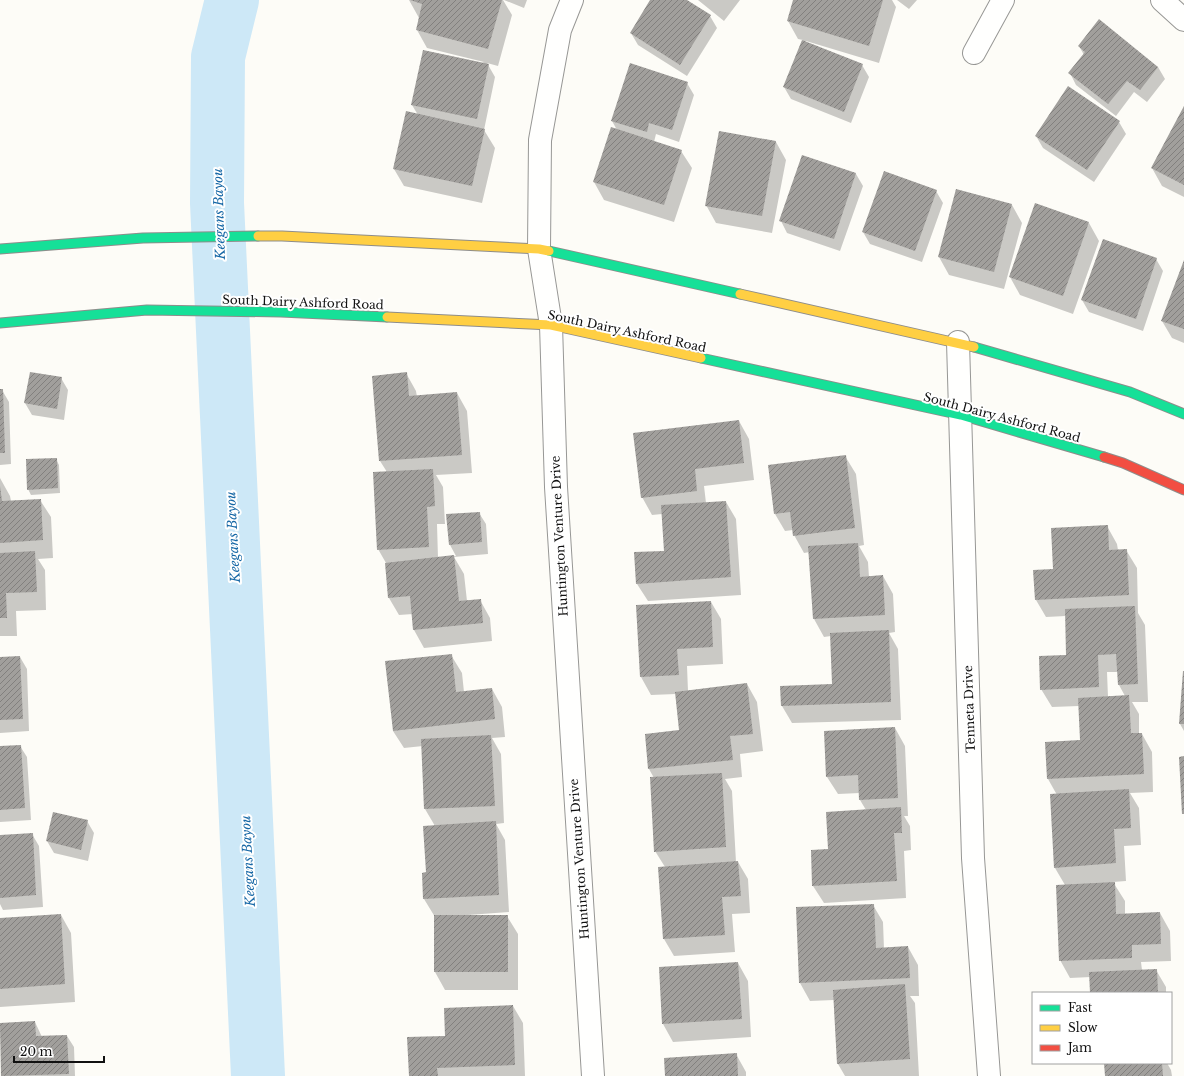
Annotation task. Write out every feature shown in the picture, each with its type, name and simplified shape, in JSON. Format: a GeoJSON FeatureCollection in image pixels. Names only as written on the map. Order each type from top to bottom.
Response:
{"type":"FeatureCollection","features":[{"type":"Feature","properties":{"kind":"main road"},"geometry":{"type":"LineString","coordinates":[[0,249],[143,238],[282,236],[539,249],[958,342],[1130,392],[1184,414]]}},
{"type":"Feature","properties":{"kind":"main road","name":"South Dairy Ashford Road"},"geometry":{"type":"LineString","coordinates":[[0,323],[147,310],[281,312],[550,325],[961,415],[1123,463],[1184,490]]}},
{"type":"Feature","properties":{"kind":"street","name":"Huntington Venture Drive"},"geometry":{"type":"LineString","coordinates":[[572,0],[560,30],[540,140],[539,249],[550,325],[556,487],[593,1076]]}},
{"type":"Feature","properties":{"kind":"street"},"geometry":{"type":"LineString","coordinates":[[974,53],[1003,0]]}},
{"type":"Feature","properties":{"kind":"street"},"geometry":{"type":"LineString","coordinates":[[1162,0],[1184,20]]}},
{"type":"Feature","properties":{"kind":"street","name":"Tenneta Drive"},"geometry":{"type":"LineString","coordinates":[[958,342],[973,858],[989,1076]]}},
{"type":"Feature","properties":{"kind":"building"},"geometry":{"type":"Polygon","coordinates":[[[410,0],[502,0],[488,49],[416,30],[422,4],[410,0]]]}},
{"type":"Feature","properties":{"kind":"building"},"geometry":{"type":"Polygon","coordinates":[[[650,0],[687,0],[711,15],[680,65],[630,33],[650,0]]]}},
{"type":"Feature","properties":{"kind":"building"},"geometry":{"type":"Polygon","coordinates":[[[793,0],[883,0],[869,46],[787,21],[793,0]]]}},
{"type":"Feature","properties":{"kind":"building"},"geometry":{"type":"Polygon","coordinates":[[[1099,19],[1158,67],[1140,90],[1127,81],[1108,104],[1068,73],[1085,52],[1078,46],[1099,19]]]}},
{"type":"Feature","properties":{"kind":"building"},"geometry":{"type":"Polygon","coordinates":[[[802,40],[863,64],[844,112],[783,87],[802,40]]]}},
{"type":"Feature","properties":{"kind":"building"},"geometry":{"type":"Polygon","coordinates":[[[423,50],[489,64],[477,119],[411,105],[423,50]]]}},
{"type":"Feature","properties":{"kind":"building"},"geometry":{"type":"Polygon","coordinates":[[[630,63],[688,82],[672,130],[649,123],[647,132],[611,121],[630,63]]]}},
{"type":"Feature","properties":{"kind":"building"},"geometry":{"type":"Polygon","coordinates":[[[1068,86],[1120,121],[1087,170],[1035,136],[1068,86]]]}},
{"type":"Feature","properties":{"kind":"building"},"geometry":{"type":"Polygon","coordinates":[[[1184,106],[1184,185],[1151,168],[1184,106]]]}},
{"type":"Feature","properties":{"kind":"building"},"geometry":{"type":"Polygon","coordinates":[[[406,111],[485,129],[472,186],[393,169],[406,111]]]}},
{"type":"Feature","properties":{"kind":"building"},"geometry":{"type":"Polygon","coordinates":[[[611,127],[682,150],[664,205],[593,182],[611,127]]]}},
{"type":"Feature","properties":{"kind":"building"},"geometry":{"type":"Polygon","coordinates":[[[719,131],[776,141],[762,216],[705,206],[719,131]]]}},
{"type":"Feature","properties":{"kind":"building"},"geometry":{"type":"Polygon","coordinates":[[[802,155],[856,173],[834,239],[779,221],[802,155]]]}},
{"type":"Feature","properties":{"kind":"building"},"geometry":{"type":"Polygon","coordinates":[[[884,171],[937,190],[915,251],[862,232],[884,171]]]}},
{"type":"Feature","properties":{"kind":"building"},"geometry":{"type":"Polygon","coordinates":[[[956,189],[1012,204],[994,272],[938,257],[956,189]]]}},
{"type":"Feature","properties":{"kind":"building"},"geometry":{"type":"Polygon","coordinates":[[[1035,203],[1089,222],[1063,296],[1009,277],[1035,203]]]}},
{"type":"Feature","properties":{"kind":"building"},"geometry":{"type":"Polygon","coordinates":[[[1103,239],[1157,258],[1136,319],[1081,300],[1103,239]]]}},
{"type":"Feature","properties":{"kind":"building"},"geometry":{"type":"Polygon","coordinates":[[[1184,260],[1184,329],[1161,321],[1184,260]]]}},
{"type":"Feature","properties":{"kind":"building"},"geometry":{"type":"Polygon","coordinates":[[[30,372],[62,377],[57,409],[24,403],[30,372]]]}},
{"type":"Feature","properties":{"kind":"building"},"geometry":{"type":"Polygon","coordinates":[[[407,372],[409,396],[457,392],[462,455],[379,461],[372,376],[407,372]]]}},
{"type":"Feature","properties":{"kind":"building"},"geometry":{"type":"Polygon","coordinates":[[[0,389],[3,389],[5,453],[0,453],[0,389]]]}},
{"type":"Feature","properties":{"kind":"building"},"geometry":{"type":"Polygon","coordinates":[[[739,420],[744,463],[695,469],[697,491],[641,498],[633,433],[739,420]]]}},
{"type":"Feature","properties":{"kind":"building"},"geometry":{"type":"Polygon","coordinates":[[[846,455],[855,528],[793,536],[790,512],[774,514],[768,465],[846,455]]]}},
{"type":"Feature","properties":{"kind":"building"},"geometry":{"type":"Polygon","coordinates":[[[57,458],[58,488],[27,490],[26,459],[57,458]]]}},
{"type":"Feature","properties":{"kind":"building"},"geometry":{"type":"Polygon","coordinates":[[[433,469],[435,506],[427,507],[429,547],[377,550],[373,472],[433,469]]]}},
{"type":"Feature","properties":{"kind":"building"},"geometry":{"type":"Polygon","coordinates":[[[0,486],[2,501],[41,499],[43,540],[0,543],[0,486]]]}},
{"type":"Feature","properties":{"kind":"building"},"geometry":{"type":"Polygon","coordinates":[[[726,501],[731,577],[636,584],[634,552],[664,551],[661,505],[726,501]]]}},
{"type":"Feature","properties":{"kind":"building"},"geometry":{"type":"Polygon","coordinates":[[[480,512],[482,542],[449,545],[446,514],[480,512]]]}},
{"type":"Feature","properties":{"kind":"building"},"geometry":{"type":"Polygon","coordinates":[[[1108,525],[1109,550],[1127,549],[1129,595],[1035,600],[1033,570],[1053,569],[1051,528],[1108,525]]]}},
{"type":"Feature","properties":{"kind":"building"},"geometry":{"type":"Polygon","coordinates":[[[858,543],[860,577],[883,575],[885,615],[813,619],[808,546],[858,543]]]}},
{"type":"Feature","properties":{"kind":"building"},"geometry":{"type":"Polygon","coordinates":[[[35,551],[37,592],[6,593],[7,618],[0,618],[0,553],[35,551]]]}},
{"type":"Feature","properties":{"kind":"building"},"geometry":{"type":"Polygon","coordinates":[[[454,555],[459,601],[481,599],[483,623],[413,630],[410,596],[388,598],[385,563],[454,555]]]}},
{"type":"Feature","properties":{"kind":"building"},"geometry":{"type":"Polygon","coordinates":[[[711,601],[713,647],[677,649],[679,675],[640,677],[636,605],[711,601]]]}},
{"type":"Feature","properties":{"kind":"building"},"geometry":{"type":"Polygon","coordinates":[[[1135,606],[1138,684],[1118,685],[1116,654],[1098,655],[1099,687],[1040,690],[1039,656],[1066,655],[1065,609],[1135,606]]]}},
{"type":"Feature","properties":{"kind":"building"},"geometry":{"type":"Polygon","coordinates":[[[889,630],[891,702],[781,706],[780,686],[832,684],[830,633],[889,630]]]}},
{"type":"Feature","properties":{"kind":"building"},"geometry":{"type":"Polygon","coordinates":[[[452,654],[456,692],[492,688],[495,719],[393,731],[385,661],[452,654]]]}},
{"type":"Feature","properties":{"kind":"building"},"geometry":{"type":"Polygon","coordinates":[[[20,656],[23,719],[0,720],[0,657],[20,656]]]}},
{"type":"Feature","properties":{"kind":"building"},"geometry":{"type":"Polygon","coordinates":[[[1183,671],[1184,724],[1179,724],[1183,671]]]}},
{"type":"Feature","properties":{"kind":"building"},"geometry":{"type":"Polygon","coordinates":[[[747,683],[753,734],[730,736],[733,760],[648,769],[645,734],[679,730],[675,692],[747,683]]]}},
{"type":"Feature","properties":{"kind":"building"},"geometry":{"type":"Polygon","coordinates":[[[1129,695],[1131,733],[1142,733],[1144,774],[1047,779],[1045,742],[1080,740],[1078,698],[1129,695]]]}},
{"type":"Feature","properties":{"kind":"building"},"geometry":{"type":"Polygon","coordinates":[[[895,727],[898,798],[859,800],[858,775],[826,777],[824,731],[895,727]]]}},
{"type":"Feature","properties":{"kind":"building"},"geometry":{"type":"Polygon","coordinates":[[[491,735],[495,806],[424,809],[421,739],[491,735]]]}},
{"type":"Feature","properties":{"kind":"building"},"geometry":{"type":"Polygon","coordinates":[[[21,745],[25,808],[0,810],[0,746],[21,745]]]}},
{"type":"Feature","properties":{"kind":"building"},"geometry":{"type":"Polygon","coordinates":[[[1184,756],[1184,814],[1182,814],[1179,757],[1184,756]]]}},
{"type":"Feature","properties":{"kind":"building"},"geometry":{"type":"Polygon","coordinates":[[[722,773],[726,847],[654,852],[650,777],[722,773]]]}},
{"type":"Feature","properties":{"kind":"building"},"geometry":{"type":"Polygon","coordinates":[[[1129,789],[1131,828],[1114,829],[1116,863],[1054,868],[1050,794],[1129,789]]]}},
{"type":"Feature","properties":{"kind":"building"},"geometry":{"type":"Polygon","coordinates":[[[901,807],[902,833],[894,833],[897,881],[812,886],[811,850],[828,849],[826,812],[901,807]]]}},
{"type":"Feature","properties":{"kind":"building"},"geometry":{"type":"Polygon","coordinates":[[[53,812],[88,820],[81,850],[46,841],[53,812]]]}},
{"type":"Feature","properties":{"kind":"building"},"geometry":{"type":"Polygon","coordinates":[[[496,821],[499,895],[423,899],[422,873],[426,872],[423,826],[496,821]]]}},
{"type":"Feature","properties":{"kind":"building"},"geometry":{"type":"Polygon","coordinates":[[[33,833],[36,895],[0,898],[0,835],[33,833]]]}},
{"type":"Feature","properties":{"kind":"building"},"geometry":{"type":"Polygon","coordinates":[[[738,861],[741,896],[722,897],[725,935],[663,939],[658,867],[738,861]]]}},
{"type":"Feature","properties":{"kind":"building"},"geometry":{"type":"Polygon","coordinates":[[[1115,882],[1116,914],[1160,912],[1161,944],[1132,945],[1132,958],[1059,961],[1056,885],[1115,882]]]}},
{"type":"Feature","properties":{"kind":"building"},"geometry":{"type":"Polygon","coordinates":[[[874,904],[876,948],[908,946],[910,978],[799,983],[796,907],[874,904]]]}},
{"type":"Feature","properties":{"kind":"building"},"geometry":{"type":"Polygon","coordinates":[[[61,914],[65,984],[0,989],[0,918],[61,914]]]}},
{"type":"Feature","properties":{"kind":"building"},"geometry":{"type":"Polygon","coordinates":[[[434,915],[508,915],[508,972],[434,972],[434,915]]]}},
{"type":"Feature","properties":{"kind":"building"},"geometry":{"type":"Polygon","coordinates":[[[738,962],[742,1019],[662,1024],[659,967],[738,962]]]}},
{"type":"Feature","properties":{"kind":"building"},"geometry":{"type":"Polygon","coordinates":[[[1157,969],[1158,992],[1090,992],[1089,972],[1157,969]]]}},
{"type":"Feature","properties":{"kind":"building"},"geometry":{"type":"Polygon","coordinates":[[[905,984],[910,1059],[837,1064],[833,990],[905,984]]]}},
{"type":"Feature","properties":{"kind":"building"},"geometry":{"type":"Polygon","coordinates":[[[513,1005],[515,1065],[437,1068],[438,1076],[409,1076],[407,1037],[445,1036],[444,1008],[513,1005]]]}},
{"type":"Feature","properties":{"kind":"building"},"geometry":{"type":"Polygon","coordinates":[[[35,1021],[36,1036],[67,1035],[69,1074],[1,1076],[0,1023],[35,1021]]]}},
{"type":"Feature","properties":{"kind":"building"},"geometry":{"type":"Polygon","coordinates":[[[737,1053],[738,1076],[665,1076],[664,1058],[737,1053]]]}},
{"type":"Feature","properties":{"kind":"building"},"geometry":{"type":"Polygon","coordinates":[[[1104,1064],[1162,1064],[1163,1076],[1105,1076],[1104,1064]]]}},
{"type":"Feature","properties":{"kind":"waterway","name":"Keegans Bayou"},"geometry":{"type":"LineString","coordinates":[[232,0],[218,57],[217,203],[258,1076]]}},
{"type":"Feature","properties":{"kind":"traffic: fast"},"geometry":{"type":"LineString","coordinates":[[0,249],[143,238],[258,236]]}},
{"type":"Feature","properties":{"kind":"traffic: fast"},"geometry":{"type":"LineString","coordinates":[[549,251],[740,294]]}},
{"type":"Feature","properties":{"kind":"traffic: fast"},"geometry":{"type":"LineString","coordinates":[[0,323],[147,310],[281,312],[387,317]]}},
{"type":"Feature","properties":{"kind":"traffic: fast"},"geometry":{"type":"LineString","coordinates":[[974,347],[1130,392],[1184,414]]}},
{"type":"Feature","properties":{"kind":"traffic: fast"},"geometry":{"type":"LineString","coordinates":[[701,358],[961,415],[1104,457]]}},
{"type":"Feature","properties":{"kind":"traffic: slow"},"geometry":{"type":"LineString","coordinates":[[258,236],[539,249],[549,251]]}},
{"type":"Feature","properties":{"kind":"traffic: slow"},"geometry":{"type":"LineString","coordinates":[[740,294],[974,347]]}},
{"type":"Feature","properties":{"kind":"traffic: slow"},"geometry":{"type":"LineString","coordinates":[[387,317],[551,325],[701,358]]}},
{"type":"Feature","properties":{"kind":"traffic: jam"},"geometry":{"type":"LineString","coordinates":[[1104,457],[1123,463],[1184,490]]}}]}
